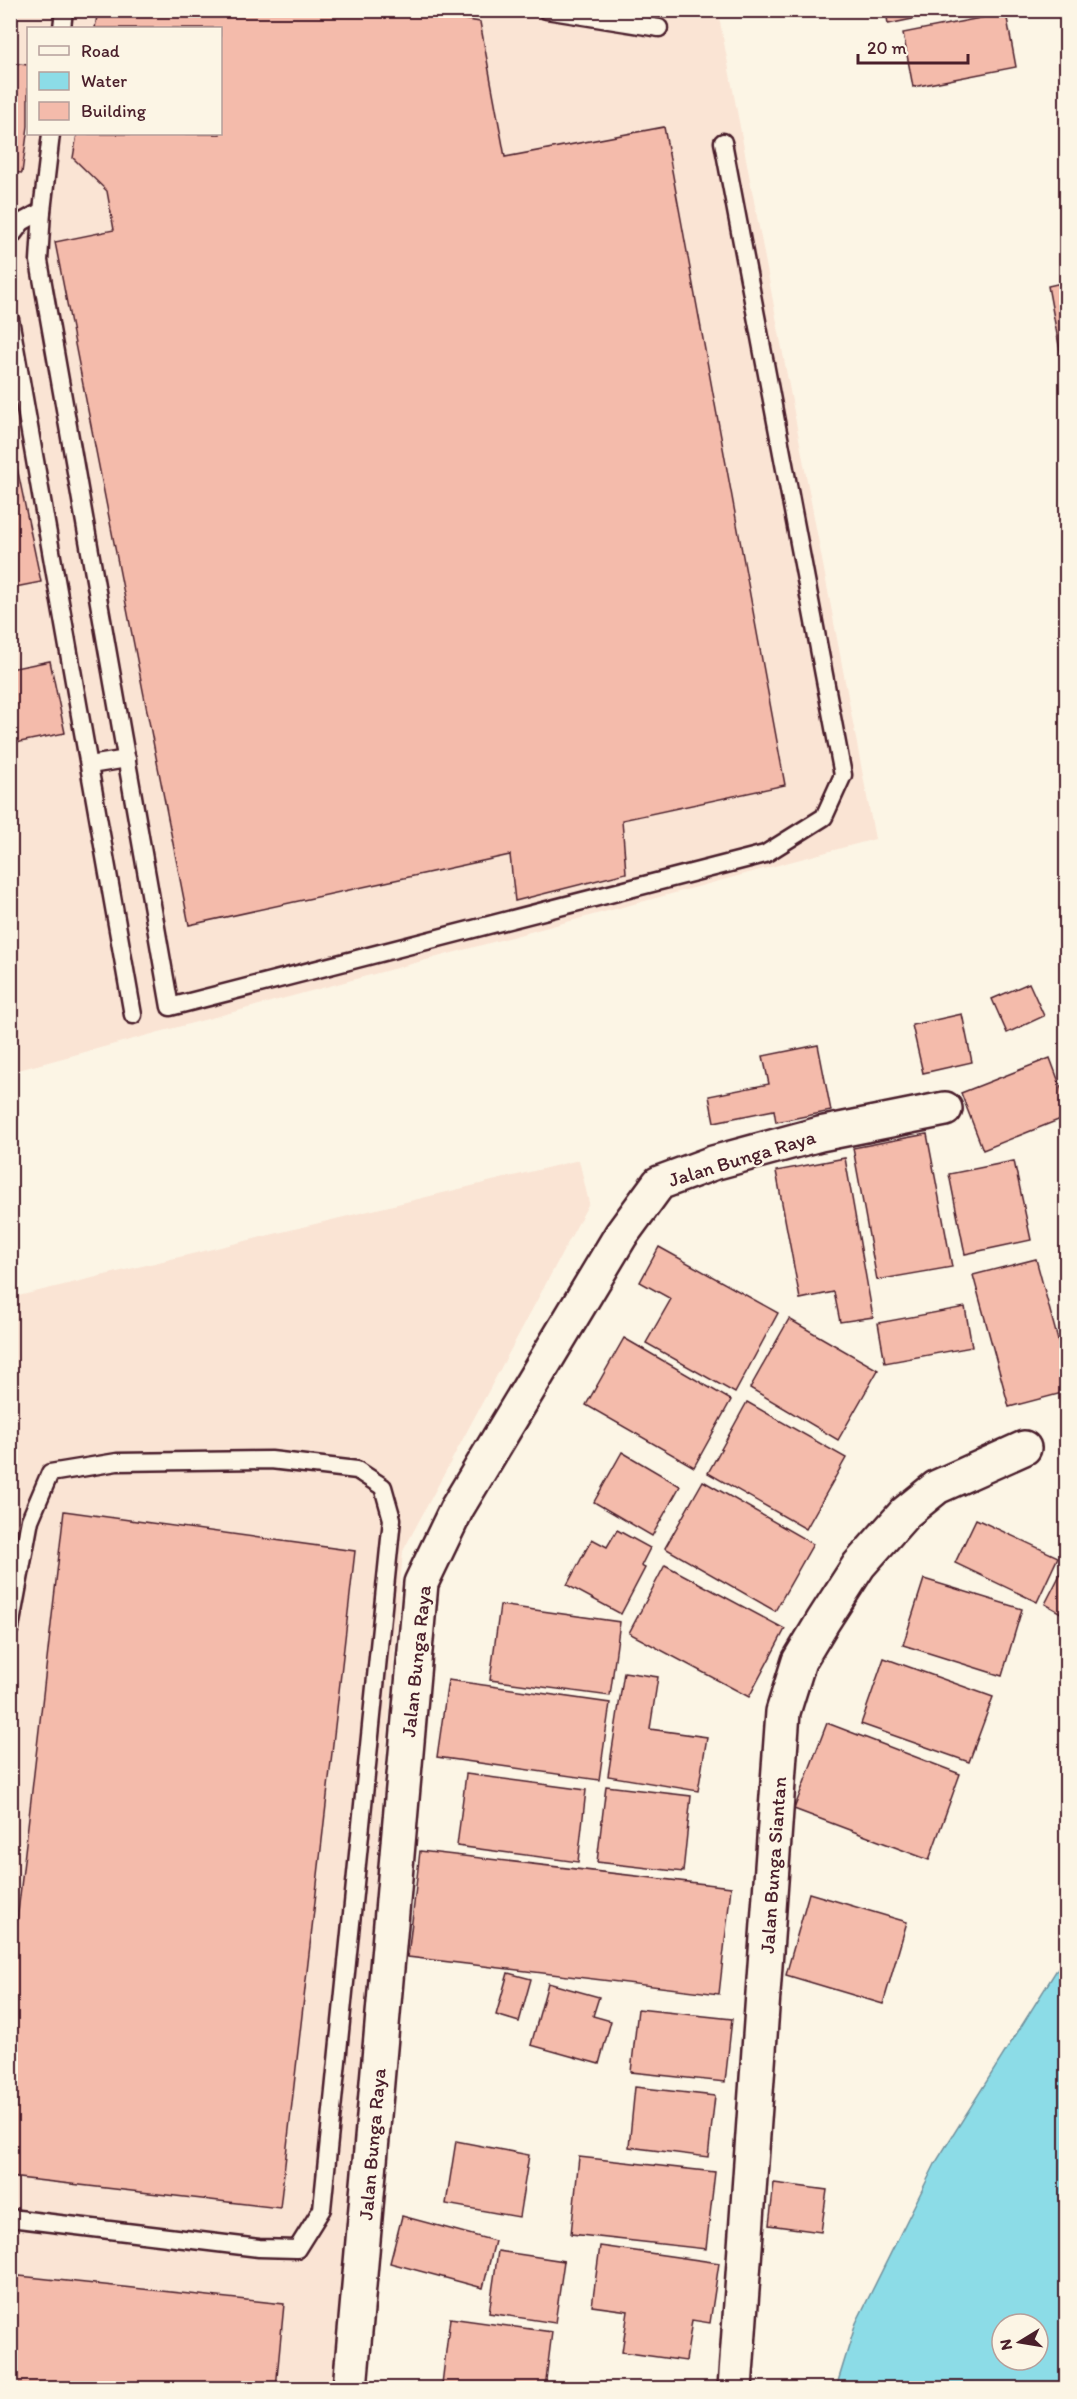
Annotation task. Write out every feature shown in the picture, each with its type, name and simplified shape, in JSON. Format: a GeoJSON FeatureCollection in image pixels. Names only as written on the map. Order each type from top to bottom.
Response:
{"type":"FeatureCollection","features":[{"type":"Feature","properties":{"kind":"street","name":"Jalan Bunga Raya"},"geometry":{"type":"LineString","coordinates":[[350,2388],[421,1583],[463,1498],[621,1235],[659,1183],[713,1163],[820,1134],[945,1109]]}},
{"type":"Feature","properties":{"kind":"street","name":"Jalan Bunga Siantan"},"geometry":{"type":"LineString","coordinates":[[735,2388],[783,1712],[800,1661],[823,1621],[859,1565],[905,1513],[937,1487],[1024,1448]]}},
{"type":"Feature","properties":{"kind":"lane"},"geometry":{"type":"LineString","coordinates":[[62,27],[64,10]]}},
{"type":"Feature","properties":{"kind":"lane"},"geometry":{"type":"LineString","coordinates":[[546,10],[659,28]]}},
{"type":"Feature","properties":{"kind":"lane"},"geometry":{"type":"LineString","coordinates":[[51,135],[39,261],[170,1007],[765,854],[824,817],[843,775],[723,142]]}},
{"type":"Feature","properties":{"kind":"lane"},"geometry":{"type":"LineString","coordinates":[[10,238],[22,222],[42,211]]}},
{"type":"Feature","properties":{"kind":"lane"},"geometry":{"type":"LineString","coordinates":[[10,319],[133,1015]]}},
{"type":"Feature","properties":{"kind":"lane"},"geometry":{"type":"LineString","coordinates":[[90,765],[127,759]]}},
{"type":"Feature","properties":{"kind":"lane"},"geometry":{"type":"LineString","coordinates":[[10,1628],[30,1520],[50,1473],[117,1462],[271,1460],[357,1470],[383,1487],[392,1519],[322,2209],[297,2249],[259,2248],[10,2218]]}},
{"type":"Feature","properties":{"kind":"shaded area"},"geometry":{"type":"Polygon","coordinates":[[[11,11],[718,11],[875,839],[11,1072],[11,11]]]}},
{"type":"Feature","properties":{"kind":"shaded area"},"geometry":{"type":"Polygon","coordinates":[[[579,1160],[589,1203],[403,1551],[333,2388],[11,2388],[10,1298],[579,1160]]]}},
{"type":"Feature","properties":{"kind":"water"},"geometry":{"type":"Polygon","coordinates":[[[1066,1955],[1066,2388],[836,2388],[856,2323],[936,2162],[1066,1955]]]}},
{"type":"Feature","properties":{"kind":"building"},"geometry":{"type":"Polygon","coordinates":[[[98,10],[408,10],[480,22],[505,157],[664,127],[785,785],[622,820],[626,873],[515,901],[510,855],[189,925],[55,242],[114,230],[107,191],[73,158],[77,135],[222,135],[222,27],[95,27],[98,10]]]}},
{"type":"Feature","properties":{"kind":"building"},"geometry":{"type":"Polygon","coordinates":[[[886,10],[956,10],[888,24],[886,10]]]}},
{"type":"Feature","properties":{"kind":"building"},"geometry":{"type":"Polygon","coordinates":[[[1006,13],[1016,67],[913,87],[903,33],[1006,13]]]}},
{"type":"Feature","properties":{"kind":"building"},"geometry":{"type":"Polygon","coordinates":[[[10,63],[27,65],[27,134],[22,173],[10,172],[10,63]]]}},
{"type":"Feature","properties":{"kind":"building"},"geometry":{"type":"Polygon","coordinates":[[[1066,282],[1066,383],[1048,286],[1066,282]]]}},
{"type":"Feature","properties":{"kind":"building"},"geometry":{"type":"Polygon","coordinates":[[[10,434],[41,582],[10,588],[10,434]]]}},
{"type":"Feature","properties":{"kind":"building"},"geometry":{"type":"Polygon","coordinates":[[[50,661],[65,733],[10,744],[10,669],[50,661]]]}},
{"type":"Feature","properties":{"kind":"building"},"geometry":{"type":"Polygon","coordinates":[[[1029,983],[1044,1016],[1007,1033],[992,999],[1029,983]]]}},
{"type":"Feature","properties":{"kind":"building"},"geometry":{"type":"Polygon","coordinates":[[[962,1014],[972,1062],[923,1073],[912,1025],[962,1014]]]}},
{"type":"Feature","properties":{"kind":"building"},"geometry":{"type":"Polygon","coordinates":[[[818,1045],[831,1111],[776,1122],[774,1110],[714,1122],[709,1096],[769,1084],[763,1056],[818,1045]]]}},
{"type":"Feature","properties":{"kind":"building"},"geometry":{"type":"Polygon","coordinates":[[[1050,1058],[1066,1101],[1066,1117],[983,1150],[961,1093],[1050,1058]]]}},
{"type":"Feature","properties":{"kind":"building"},"geometry":{"type":"Polygon","coordinates":[[[927,1134],[952,1267],[877,1280],[853,1148],[927,1134]]]}},
{"type":"Feature","properties":{"kind":"building"},"geometry":{"type":"Polygon","coordinates":[[[845,1158],[873,1317],[840,1322],[834,1292],[800,1299],[776,1171],[845,1158]]]}},
{"type":"Feature","properties":{"kind":"building"},"geometry":{"type":"Polygon","coordinates":[[[1014,1161],[1031,1240],[965,1254],[949,1174],[1014,1161]]]}},
{"type":"Feature","properties":{"kind":"building"},"geometry":{"type":"Polygon","coordinates":[[[659,1247],[778,1313],[735,1393],[646,1343],[671,1299],[640,1282],[659,1247]]]}},
{"type":"Feature","properties":{"kind":"building"},"geometry":{"type":"Polygon","coordinates":[[[1036,1259],[1066,1370],[1066,1392],[1009,1407],[973,1275],[1036,1259]]]}},
{"type":"Feature","properties":{"kind":"building"},"geometry":{"type":"Polygon","coordinates":[[[965,1307],[972,1347],[885,1363],[878,1323],[965,1307]]]}},
{"type":"Feature","properties":{"kind":"building"},"geometry":{"type":"Polygon","coordinates":[[[789,1319],[878,1370],[838,1440],[750,1388],[789,1319]]]}},
{"type":"Feature","properties":{"kind":"building"},"geometry":{"type":"Polygon","coordinates":[[[624,1338],[731,1400],[694,1467],[586,1405],[624,1338]]]}},
{"type":"Feature","properties":{"kind":"building"},"geometry":{"type":"Polygon","coordinates":[[[747,1402],[846,1458],[806,1529],[708,1473],[747,1402]]]}},
{"type":"Feature","properties":{"kind":"building"},"geometry":{"type":"Polygon","coordinates":[[[622,1452],[680,1486],[652,1536],[594,1502],[622,1452]]]}},
{"type":"Feature","properties":{"kind":"building"},"geometry":{"type":"Polygon","coordinates":[[[703,1481],[813,1544],[775,1611],[665,1548],[703,1481]]]}},
{"type":"Feature","properties":{"kind":"building"},"geometry":{"type":"Polygon","coordinates":[[[64,1511],[355,1551],[280,2208],[10,2177],[10,1983],[64,1511]]]}},
{"type":"Feature","properties":{"kind":"building"},"geometry":{"type":"Polygon","coordinates":[[[976,1519],[1058,1557],[1037,1602],[955,1563],[976,1519]]]}},
{"type":"Feature","properties":{"kind":"building"},"geometry":{"type":"Polygon","coordinates":[[[617,1530],[650,1548],[641,1566],[645,1568],[621,1614],[567,1585],[592,1539],[607,1547],[617,1530]]]}},
{"type":"Feature","properties":{"kind":"building"},"geometry":{"type":"Polygon","coordinates":[[[1066,1563],[1066,1616],[1045,1604],[1066,1563]]]}},
{"type":"Feature","properties":{"kind":"building"},"geometry":{"type":"Polygon","coordinates":[[[665,1565],[785,1629],[749,1697],[629,1633],[665,1565]]]}},
{"type":"Feature","properties":{"kind":"building"},"geometry":{"type":"Polygon","coordinates":[[[924,1579],[1022,1609],[1002,1676],[903,1645],[924,1579]]]}},
{"type":"Feature","properties":{"kind":"building"},"geometry":{"type":"Polygon","coordinates":[[[500,1605],[620,1622],[610,1696],[490,1680],[500,1605]]]}},
{"type":"Feature","properties":{"kind":"building"},"geometry":{"type":"Polygon","coordinates":[[[884,1658],[993,1697],[969,1762],[861,1724],[884,1658]]]}},
{"type":"Feature","properties":{"kind":"building"},"geometry":{"type":"Polygon","coordinates":[[[624,1672],[658,1677],[650,1729],[707,1737],[698,1791],[608,1776],[624,1672]]]}},
{"type":"Feature","properties":{"kind":"building"},"geometry":{"type":"Polygon","coordinates":[[[448,1680],[610,1703],[599,1780],[437,1757],[448,1680]]]}},
{"type":"Feature","properties":{"kind":"building"},"geometry":{"type":"Polygon","coordinates":[[[827,1723],[960,1774],[929,1860],[794,1809],[827,1723]]]}},
{"type":"Feature","properties":{"kind":"building"},"geometry":{"type":"Polygon","coordinates":[[[466,1774],[586,1790],[578,1862],[457,1846],[466,1774]]]}},
{"type":"Feature","properties":{"kind":"building"},"geometry":{"type":"Polygon","coordinates":[[[606,1786],[691,1796],[683,1872],[597,1862],[606,1786]]]}},
{"type":"Feature","properties":{"kind":"building"},"geometry":{"type":"Polygon","coordinates":[[[420,1851],[731,1887],[719,1994],[408,1957],[420,1851]]]}},
{"type":"Feature","properties":{"kind":"building"},"geometry":{"type":"Polygon","coordinates":[[[809,1893],[907,1922],[883,2004],[786,1975],[809,1893]]]}},
{"type":"Feature","properties":{"kind":"building"},"geometry":{"type":"Polygon","coordinates":[[[508,1973],[531,1979],[519,2022],[496,2015],[508,1973]]]}},
{"type":"Feature","properties":{"kind":"building"},"geometry":{"type":"Polygon","coordinates":[[[548,1983],[599,1997],[593,2016],[611,2021],[599,2064],[531,2045],[548,1983]]]}},
{"type":"Feature","properties":{"kind":"building"},"geometry":{"type":"Polygon","coordinates":[[[638,2009],[732,2019],[725,2082],[631,2072],[638,2009]]]}},
{"type":"Feature","properties":{"kind":"building"},"geometry":{"type":"Polygon","coordinates":[[[635,2087],[715,2096],[708,2157],[629,2147],[635,2087]]]}},
{"type":"Feature","properties":{"kind":"building"},"geometry":{"type":"Polygon","coordinates":[[[456,2141],[529,2155],[519,2217],[446,2204],[456,2141]]]}},
{"type":"Feature","properties":{"kind":"building"},"geometry":{"type":"Polygon","coordinates":[[[579,2157],[715,2172],[706,2249],[571,2234],[579,2157]]]}},
{"type":"Feature","properties":{"kind":"building"},"geometry":{"type":"Polygon","coordinates":[[[774,2183],[827,2190],[821,2232],[769,2225],[774,2183]]]}},
{"type":"Feature","properties":{"kind":"building"},"geometry":{"type":"Polygon","coordinates":[[[402,2216],[495,2241],[483,2288],[390,2263],[402,2216]]]}},
{"type":"Feature","properties":{"kind":"building"},"geometry":{"type":"Polygon","coordinates":[[[600,2246],[719,2263],[710,2323],[692,2320],[686,2361],[622,2352],[628,2311],[592,2306],[600,2246]]]}},
{"type":"Feature","properties":{"kind":"building"},"geometry":{"type":"Polygon","coordinates":[[[498,2251],[564,2261],[555,2323],[489,2313],[498,2251]]]}},
{"type":"Feature","properties":{"kind":"building"},"geometry":{"type":"Polygon","coordinates":[[[10,2275],[284,2304],[276,2388],[10,2388],[10,2275]]]}},
{"type":"Feature","properties":{"kind":"building"},"geometry":{"type":"Polygon","coordinates":[[[450,2318],[552,2332],[545,2388],[477,2388],[442,2384],[450,2318]]]}}]}
